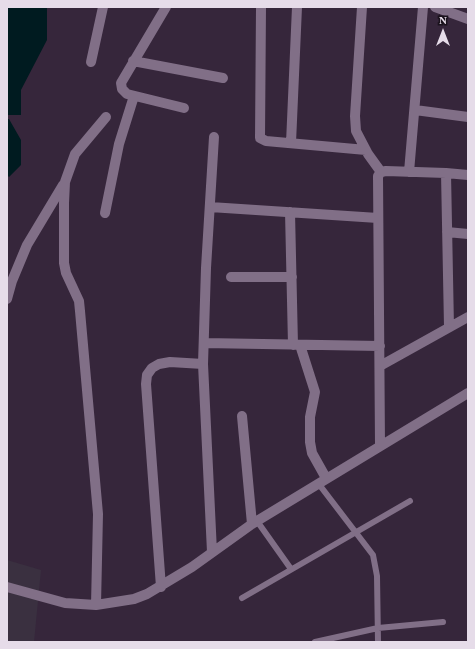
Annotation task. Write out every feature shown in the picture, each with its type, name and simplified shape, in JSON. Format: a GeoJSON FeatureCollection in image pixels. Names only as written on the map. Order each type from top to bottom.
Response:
{"type":"FeatureCollection","features":[{"type":"Feature","properties":{"kind":"street"},"geometry":{"type":"LineString","coordinates":[[91,62],[103,7]]}},
{"type":"Feature","properties":{"kind":"street"},"geometry":{"type":"LineString","coordinates":[[166,7],[121,83],[122,89],[127,94],[184,108]]}},
{"type":"Feature","properties":{"kind":"street"},"geometry":{"type":"LineString","coordinates":[[261,7],[260,138],[266,141],[291,144],[366,150]]}},
{"type":"Feature","properties":{"kind":"street"},"geometry":{"type":"LineString","coordinates":[[291,144],[297,7]]}},
{"type":"Feature","properties":{"kind":"street"},"geometry":{"type":"LineString","coordinates":[[362,7],[355,116],[356,131],[366,150],[381,172]]}},
{"type":"Feature","properties":{"kind":"street"},"geometry":{"type":"LineString","coordinates":[[410,172],[423,7]]}},
{"type":"Feature","properties":{"kind":"street"},"geometry":{"type":"LineString","coordinates":[[435,7],[468,19]]}},
{"type":"Feature","properties":{"kind":"street"},"geometry":{"type":"LineString","coordinates":[[133,61],[223,78]]}},
{"type":"Feature","properties":{"kind":"street"},"geometry":{"type":"LineString","coordinates":[[105,213],[119,144],[134,96]]}},
{"type":"Feature","properties":{"kind":"street"},"geometry":{"type":"LineString","coordinates":[[415,110],[468,117]]}},
{"type":"Feature","properties":{"kind":"street"},"geometry":{"type":"LineString","coordinates":[[7,299],[12,281],[27,245],[65,182],[75,154],[106,117]]}},
{"type":"Feature","properties":{"kind":"street"},"geometry":{"type":"LineString","coordinates":[[212,552],[203,364],[214,137]]}},
{"type":"Feature","properties":{"kind":"street"},"geometry":{"type":"LineString","coordinates":[[381,172],[446,173],[468,175]]}},
{"type":"Feature","properties":{"kind":"street"},"geometry":{"type":"LineString","coordinates":[[380,445],[378,176],[381,172]]}},
{"type":"Feature","properties":{"kind":"street"},"geometry":{"type":"LineString","coordinates":[[446,173],[449,327]]}},
{"type":"Feature","properties":{"kind":"street"},"geometry":{"type":"LineString","coordinates":[[65,182],[64,263],[66,273],[79,301],[98,514],[96,605]]}},
{"type":"Feature","properties":{"kind":"street"},"geometry":{"type":"LineString","coordinates":[[210,207],[378,218]]}},
{"type":"Feature","properties":{"kind":"street"},"geometry":{"type":"LineString","coordinates":[[290,212],[292,277],[297,345],[315,392],[310,417],[310,442],[312,453],[322,481]]}},
{"type":"Feature","properties":{"kind":"street"},"geometry":{"type":"LineString","coordinates":[[447,232],[468,234]]}},
{"type":"Feature","properties":{"kind":"street"},"geometry":{"type":"LineString","coordinates":[[231,277],[292,277]]}},
{"type":"Feature","properties":{"kind":"street"},"geometry":{"type":"LineString","coordinates":[[380,366],[468,317]]}},
{"type":"Feature","properties":{"kind":"street"},"geometry":{"type":"LineString","coordinates":[[204,343],[380,346]]}},
{"type":"Feature","properties":{"kind":"street"},"geometry":{"type":"LineString","coordinates":[[161,587],[146,384],[147,375],[152,368],[159,364],[170,362],[203,364]]}},
{"type":"Feature","properties":{"kind":"street"},"geometry":{"type":"LineString","coordinates":[[7,587],[65,603],[96,605],[134,599],[161,587],[255,522],[468,393]]}},
{"type":"Feature","properties":{"kind":"street"},"geometry":{"type":"LineString","coordinates":[[242,416],[255,522]]}},
{"type":"Feature","properties":{"kind":"lane"},"geometry":{"type":"LineString","coordinates":[[322,481],[356,532],[374,555],[377,576],[378,642]]}},
{"type":"Feature","properties":{"kind":"lane"},"geometry":{"type":"LineString","coordinates":[[242,598],[410,501]]}},
{"type":"Feature","properties":{"kind":"lane"},"geometry":{"type":"LineString","coordinates":[[255,522],[290,570]]}},
{"type":"Feature","properties":{"kind":"lane"},"geometry":{"type":"LineString","coordinates":[[315,642],[378,628],[443,622]]}},
{"type":"Feature","properties":{"kind":"shaded area"},"geometry":{"type":"Polygon","coordinates":[[[7,7],[47,7],[47,40],[21,90],[21,115],[7,115],[7,7]]]}},
{"type":"Feature","properties":{"kind":"shaded area"},"geometry":{"type":"Polygon","coordinates":[[[7,119],[9,119],[21,140],[21,165],[9,177],[7,175],[7,119]]]}},
{"type":"Feature","properties":{"kind":"shaded area"},"geometry":{"type":"Polygon","coordinates":[[[7,560],[41,570],[34,642],[7,642],[7,560]]]}}]}
